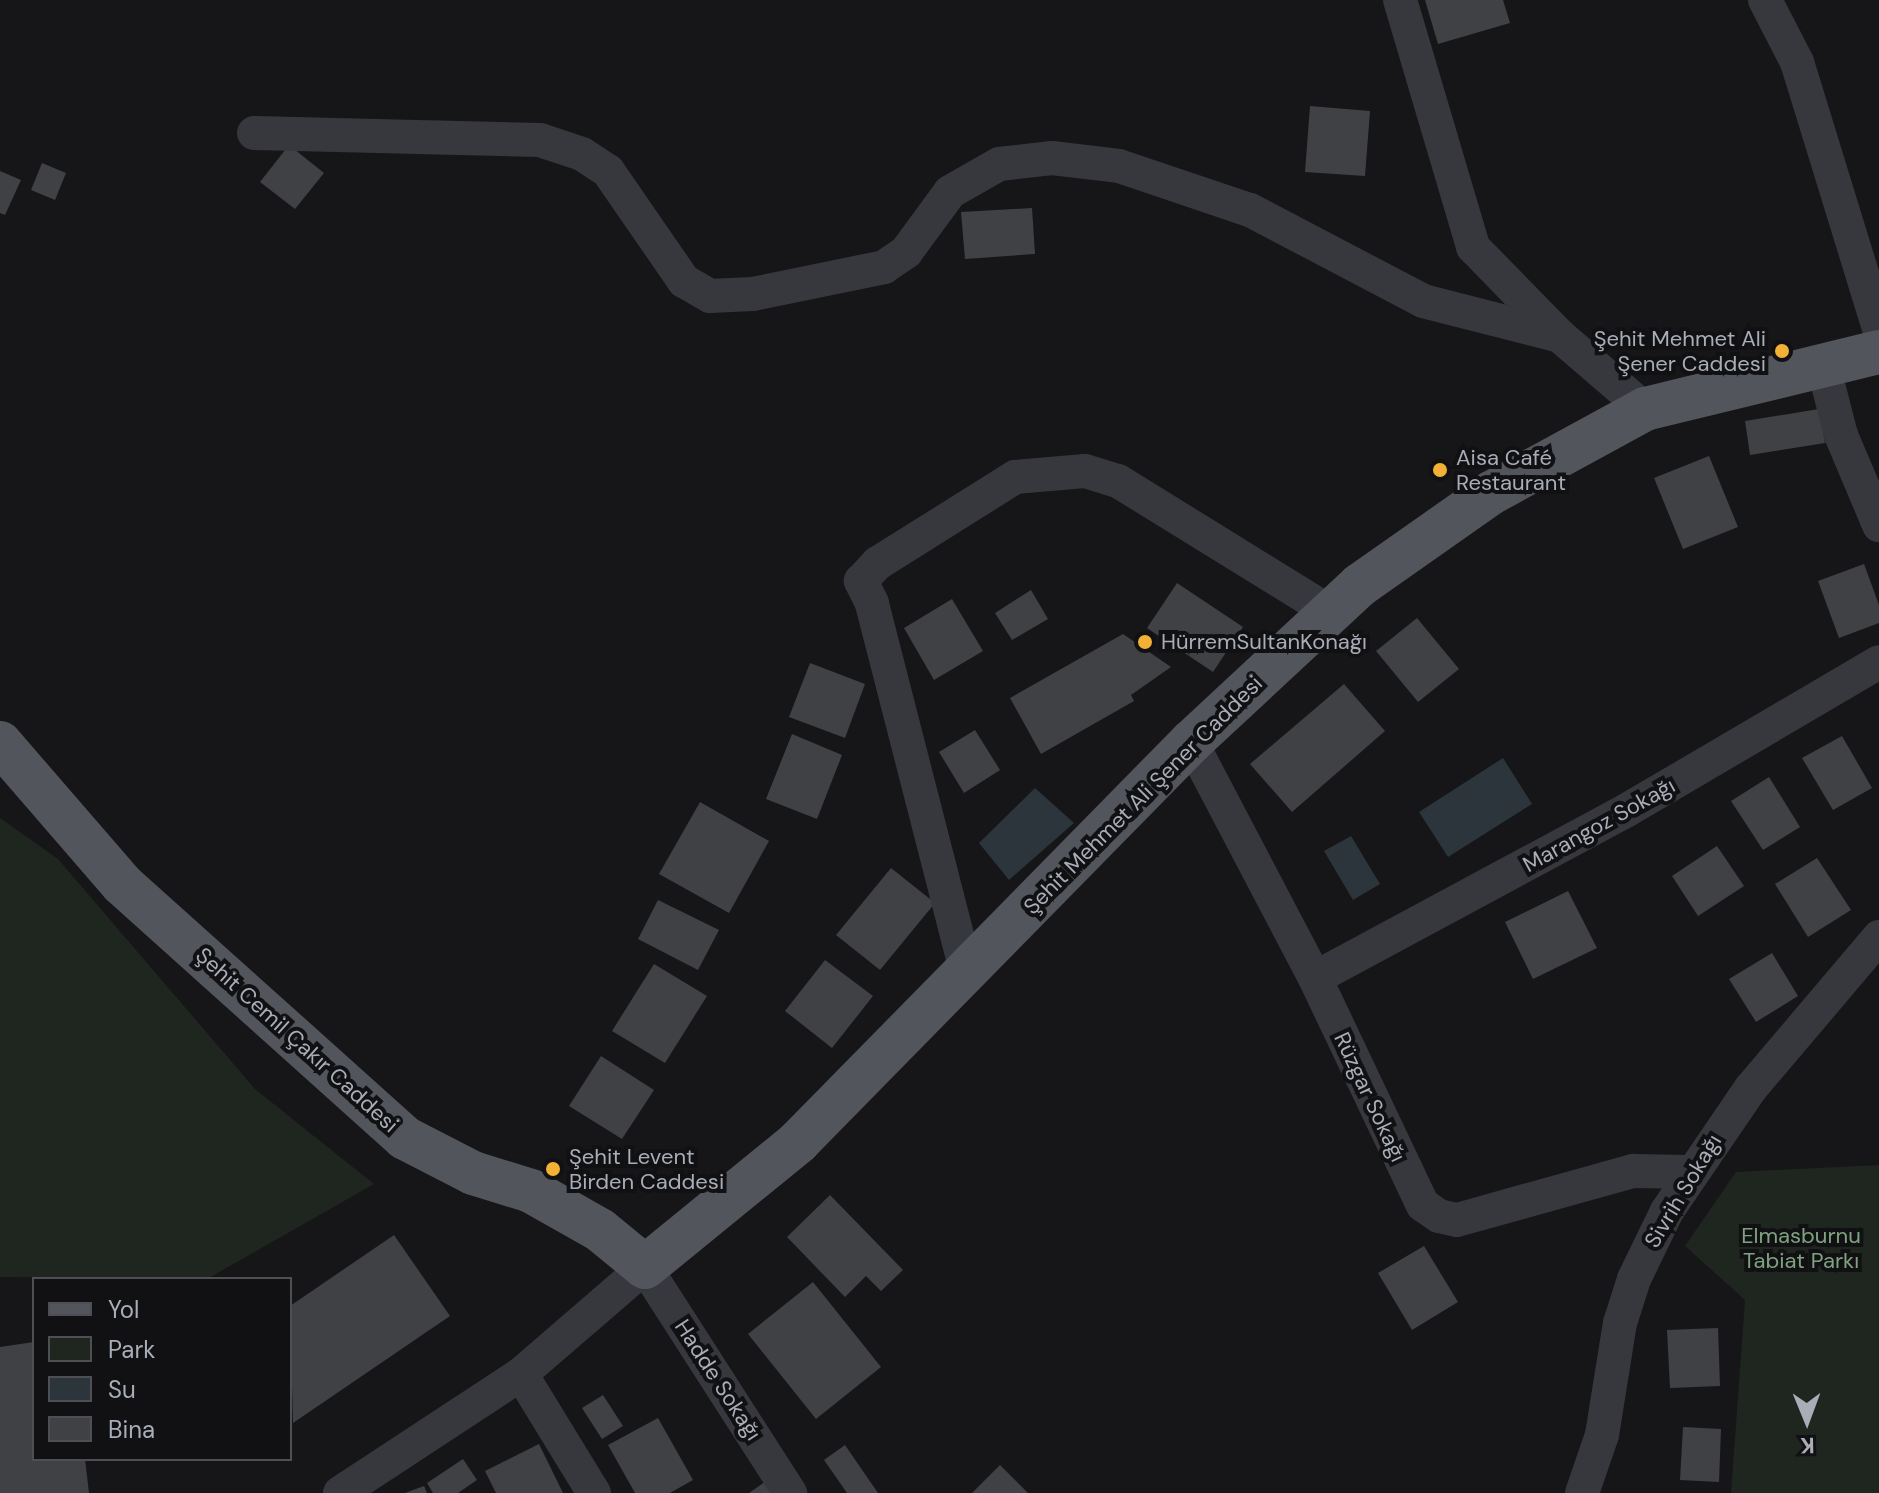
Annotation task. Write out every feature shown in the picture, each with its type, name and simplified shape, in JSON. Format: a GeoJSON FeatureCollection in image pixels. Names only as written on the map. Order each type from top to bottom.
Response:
{"type":"FeatureCollection","features":[{"type":"Feature","properties":{"kind":"main road","name":"Şehit Mehmet Ali Şener Caddesi"},"geometry":{"type":"LineString","coordinates":[[645,1267],[798,1142],[967,974],[1191,742],[1330,612],[1491,493],[1645,409],[1879,352]]}},
{"type":"Feature","properties":{"kind":"main road","name":"Şehit Cemil Çakır Caddesi"},"geometry":{"type":"LineString","coordinates":[[0,743],[122,884],[405,1138],[473,1173],[531,1191],[600,1230],[645,1267]]}},
{"type":"Feature","properties":{"kind":"street"},"geometry":{"type":"LineString","coordinates":[[1400,0],[1473,247],[1560,336],[1645,409]]}},
{"type":"Feature","properties":{"kind":"street"},"geometry":{"type":"LineString","coordinates":[[1765,0],[1797,62],[1879,329]]}},
{"type":"Feature","properties":{"kind":"street"},"geometry":{"type":"LineString","coordinates":[[254,133],[540,140],[582,154],[608,171],[684,281],[710,296],[753,294],[884,267],[906,252],[950,192],[999,164],[1052,158],[1119,166],[1250,210],[1423,301],[1560,336]]}},
{"type":"Feature","properties":{"kind":"street"},"geometry":{"type":"LineString","coordinates":[[1823,365],[1841,435],[1879,525]]}},
{"type":"Feature","properties":{"kind":"street"},"geometry":{"type":"LineString","coordinates":[[967,974],[872,603],[861,581],[878,563],[1015,477],[1085,471],[1118,481],[1330,612]]}},
{"type":"Feature","properties":{"kind":"street","name":"Marangoz Sokağı"},"geometry":{"type":"LineString","coordinates":[[1315,978],[1627,810],[1879,662]]}},
{"type":"Feature","properties":{"kind":"street","name":"Rüzgar Sokağı"},"geometry":{"type":"LineString","coordinates":[[1191,742],[1315,978],[1423,1205],[1439,1216],[1457,1220],[1633,1171],[1690,1172]]}},
{"type":"Feature","properties":{"kind":"street","name":"Sivrih Sokağı"},"geometry":{"type":"LineString","coordinates":[[1582,1493],[1602,1435],[1620,1323],[1634,1279],[1690,1172],[1751,1088],[1879,937]]}},
{"type":"Feature","properties":{"kind":"street"},"geometry":{"type":"LineString","coordinates":[[340,1493],[521,1374],[645,1267]]}},
{"type":"Feature","properties":{"kind":"street","name":"Hadde Sokağı"},"geometry":{"type":"LineString","coordinates":[[645,1267],[790,1493]]}},
{"type":"Feature","properties":{"kind":"street"},"geometry":{"type":"LineString","coordinates":[[521,1374],[594,1493]]}},
{"type":"Feature","properties":{"kind":"green space"},"geometry":{"type":"Polygon","coordinates":[[[0,818],[58,859],[255,1089],[374,1184],[211,1277],[0,1277],[0,818]]]}},
{"type":"Feature","properties":{"kind":"green space","name":"Elmasburnu Tabiat Parkı"},"geometry":{"type":"Polygon","coordinates":[[[1879,1165],[1879,1493],[1731,1493],[1745,1300],[1685,1246],[1736,1172],[1879,1165]]]}},
{"type":"Feature","properties":{"kind":"water"},"geometry":{"type":"Polygon","coordinates":[[[1503,758],[1532,804],[1448,857],[1419,812],[1503,758]]]}},
{"type":"Feature","properties":{"kind":"water"},"geometry":{"type":"Polygon","coordinates":[[[1035,788],[1074,823],[1009,880],[979,843],[1035,788]]]}},
{"type":"Feature","properties":{"kind":"water"},"geometry":{"type":"Polygon","coordinates":[[[1351,836],[1380,884],[1353,900],[1324,851],[1351,836]]]}},
{"type":"Feature","properties":{"kind":"building"},"geometry":{"type":"Polygon","coordinates":[[[1425,0],[1503,0],[1510,23],[1438,44],[1425,0]]]}},
{"type":"Feature","properties":{"kind":"building"},"geometry":{"type":"Polygon","coordinates":[[[1310,106],[1370,111],[1365,176],[1305,172],[1310,106]]]}},
{"type":"Feature","properties":{"kind":"building"},"geometry":{"type":"Polygon","coordinates":[[[289,145],[324,173],[295,209],[260,182],[289,145]]]}},
{"type":"Feature","properties":{"kind":"building"},"geometry":{"type":"Polygon","coordinates":[[[42,163],[66,173],[55,200],[31,190],[42,163]]]}},
{"type":"Feature","properties":{"kind":"building"},"geometry":{"type":"Polygon","coordinates":[[[0,171],[21,180],[5,215],[0,213],[0,171]]]}},
{"type":"Feature","properties":{"kind":"building"},"geometry":{"type":"Polygon","coordinates":[[[1032,208],[1035,254],[965,259],[961,212],[1032,208]]]}},
{"type":"Feature","properties":{"kind":"building"},"geometry":{"type":"Polygon","coordinates":[[[1819,409],[1825,443],[1750,455],[1745,421],[1819,409]]]}},
{"type":"Feature","properties":{"kind":"building"},"geometry":{"type":"Polygon","coordinates":[[[1709,456],[1738,527],[1683,549],[1654,478],[1709,456]]]}},
{"type":"Feature","properties":{"kind":"building"},"geometry":{"type":"Polygon","coordinates":[[[1864,564],[1879,605],[1879,623],[1839,638],[1818,581],[1864,564]]]}},
{"type":"Feature","properties":{"kind":"building"},"geometry":{"type":"Polygon","coordinates":[[[1177,583],[1243,627],[1213,672],[1147,628],[1177,583]]]}},
{"type":"Feature","properties":{"kind":"building"},"geometry":{"type":"Polygon","coordinates":[[[1031,590],[1048,619],[1012,640],[995,613],[1031,590]]]}},
{"type":"Feature","properties":{"kind":"building"},"geometry":{"type":"Polygon","coordinates":[[[952,599],[983,651],[934,680],[904,628],[952,599]]]}},
{"type":"Feature","properties":{"kind":"building"},"geometry":{"type":"Polygon","coordinates":[[[1417,618],[1459,669],[1418,702],[1376,651],[1417,618]]]}},
{"type":"Feature","properties":{"kind":"building"},"geometry":{"type":"Polygon","coordinates":[[[1123,634],[1171,667],[1131,695],[1134,701],[1041,754],[1010,698],[1123,634]]]}},
{"type":"Feature","properties":{"kind":"building"},"geometry":{"type":"Polygon","coordinates":[[[810,663],[865,684],[845,738],[789,717],[810,663]]]}},
{"type":"Feature","properties":{"kind":"building"},"geometry":{"type":"Polygon","coordinates":[[[1344,684],[1385,731],[1292,812],[1250,764],[1344,684]]]}},
{"type":"Feature","properties":{"kind":"building"},"geometry":{"type":"Polygon","coordinates":[[[975,730],[1000,770],[964,793],[939,752],[975,730]]]}},
{"type":"Feature","properties":{"kind":"building"},"geometry":{"type":"Polygon","coordinates":[[[792,734],[842,755],[817,819],[766,799],[792,734]]]}},
{"type":"Feature","properties":{"kind":"building"},"geometry":{"type":"Polygon","coordinates":[[[1842,736],[1872,788],[1833,810],[1802,758],[1842,736]]]}},
{"type":"Feature","properties":{"kind":"building"},"geometry":{"type":"Polygon","coordinates":[[[1769,777],[1800,827],[1763,850],[1731,801],[1769,777]]]}},
{"type":"Feature","properties":{"kind":"building"},"geometry":{"type":"Polygon","coordinates":[[[700,802],[769,841],[729,913],[659,874],[700,802]]]}},
{"type":"Feature","properties":{"kind":"building"},"geometry":{"type":"Polygon","coordinates":[[[1717,846],[1744,886],[1698,916],[1672,876],[1717,846]]]}},
{"type":"Feature","properties":{"kind":"building"},"geometry":{"type":"Polygon","coordinates":[[[1817,858],[1851,910],[1808,937],[1775,884],[1817,858]]]}},
{"type":"Feature","properties":{"kind":"building"},"geometry":{"type":"Polygon","coordinates":[[[891,868],[935,903],[880,970],[836,935],[891,868]]]}},
{"type":"Feature","properties":{"kind":"building"},"geometry":{"type":"Polygon","coordinates":[[[1568,891],[1597,948],[1533,979],[1505,922],[1568,891]]]}},
{"type":"Feature","properties":{"kind":"building"},"geometry":{"type":"Polygon","coordinates":[[[658,900],[719,930],[698,970],[638,939],[658,900]]]}},
{"type":"Feature","properties":{"kind":"building"},"geometry":{"type":"Polygon","coordinates":[[[1772,953],[1798,996],[1756,1022],[1729,979],[1772,953]]]}},
{"type":"Feature","properties":{"kind":"building"},"geometry":{"type":"Polygon","coordinates":[[[825,960],[873,996],[832,1048],[785,1011],[825,960]]]}},
{"type":"Feature","properties":{"kind":"building"},"geometry":{"type":"Polygon","coordinates":[[[654,964],[707,996],[665,1063],[612,1031],[654,964]]]}},
{"type":"Feature","properties":{"kind":"building"},"geometry":{"type":"Polygon","coordinates":[[[601,1056],[654,1090],[622,1139],[569,1106],[601,1056]]]}},
{"type":"Feature","properties":{"kind":"building"},"geometry":{"type":"Polygon","coordinates":[[[830,1195],[903,1270],[881,1291],[866,1276],[845,1297],[787,1237],[830,1195]]]}},
{"type":"Feature","properties":{"kind":"building"},"geometry":{"type":"Polygon","coordinates":[[[394,1235],[450,1316],[293,1423],[292,1305],[394,1235]]]}},
{"type":"Feature","properties":{"kind":"building"},"geometry":{"type":"Polygon","coordinates":[[[1424,1246],[1458,1302],[1412,1330],[1378,1273],[1424,1246]]]}},
{"type":"Feature","properties":{"kind":"building"},"geometry":{"type":"Polygon","coordinates":[[[813,1282],[881,1367],[816,1419],[748,1334],[813,1282]]]}},
{"type":"Feature","properties":{"kind":"building"},"geometry":{"type":"Polygon","coordinates":[[[1718,1328],[1720,1386],[1670,1388],[1667,1330],[1718,1328]]]}},
{"type":"Feature","properties":{"kind":"building"},"geometry":{"type":"Polygon","coordinates":[[[32,1342],[32,1461],[85,1461],[89,1493],[0,1493],[0,1347],[32,1342]]]}},
{"type":"Feature","properties":{"kind":"building"},"geometry":{"type":"Polygon","coordinates":[[[603,1395],[623,1426],[602,1439],[582,1408],[603,1395]]]}},
{"type":"Feature","properties":{"kind":"building"},"geometry":{"type":"Polygon","coordinates":[[[658,1418],[693,1480],[670,1493],[635,1493],[608,1445],[658,1418]]]}},
{"type":"Feature","properties":{"kind":"building"},"geometry":{"type":"Polygon","coordinates":[[[1683,1427],[1721,1429],[1719,1482],[1680,1480],[1683,1427]]]}},
{"type":"Feature","properties":{"kind":"building"},"geometry":{"type":"Polygon","coordinates":[[[539,1444],[563,1493],[496,1493],[485,1471],[539,1444]]]}},
{"type":"Feature","properties":{"kind":"building"},"geometry":{"type":"Polygon","coordinates":[[[845,1445],[878,1493],[847,1493],[824,1460],[845,1445]]]}},
{"type":"Feature","properties":{"kind":"building"},"geometry":{"type":"Polygon","coordinates":[[[463,1459],[477,1480],[458,1493],[433,1493],[427,1483],[463,1459]]]}},
{"type":"Feature","properties":{"kind":"building"},"geometry":{"type":"Polygon","coordinates":[[[1000,1465],[1028,1493],[972,1493],[1000,1465]]]}},
{"type":"Feature","properties":{"kind":"building"},"geometry":{"type":"Polygon","coordinates":[[[773,1476],[785,1493],[749,1493],[773,1476]]]}},
{"type":"Feature","properties":{"kind":"building"},"geometry":{"type":"Polygon","coordinates":[[[424,1486],[427,1493],[405,1493],[424,1486]]]}},
{"type":"Feature","properties":{"kind":"place","name":"Şehit Mehmet Ali Şener Caddesi"},"geometry":{"type":"Point","coordinates":[1782,351]}},
{"type":"Feature","properties":{"kind":"place","name":"Aisa Café Restaurant"},"geometry":{"type":"Point","coordinates":[1440,470]}},
{"type":"Feature","properties":{"kind":"place","name":"HürremSultanKonağı"},"geometry":{"type":"Point","coordinates":[1145,642]}},
{"type":"Feature","properties":{"kind":"place","name":"Şehit Levent Birden Caddesi"},"geometry":{"type":"Point","coordinates":[553,1169]}}]}
